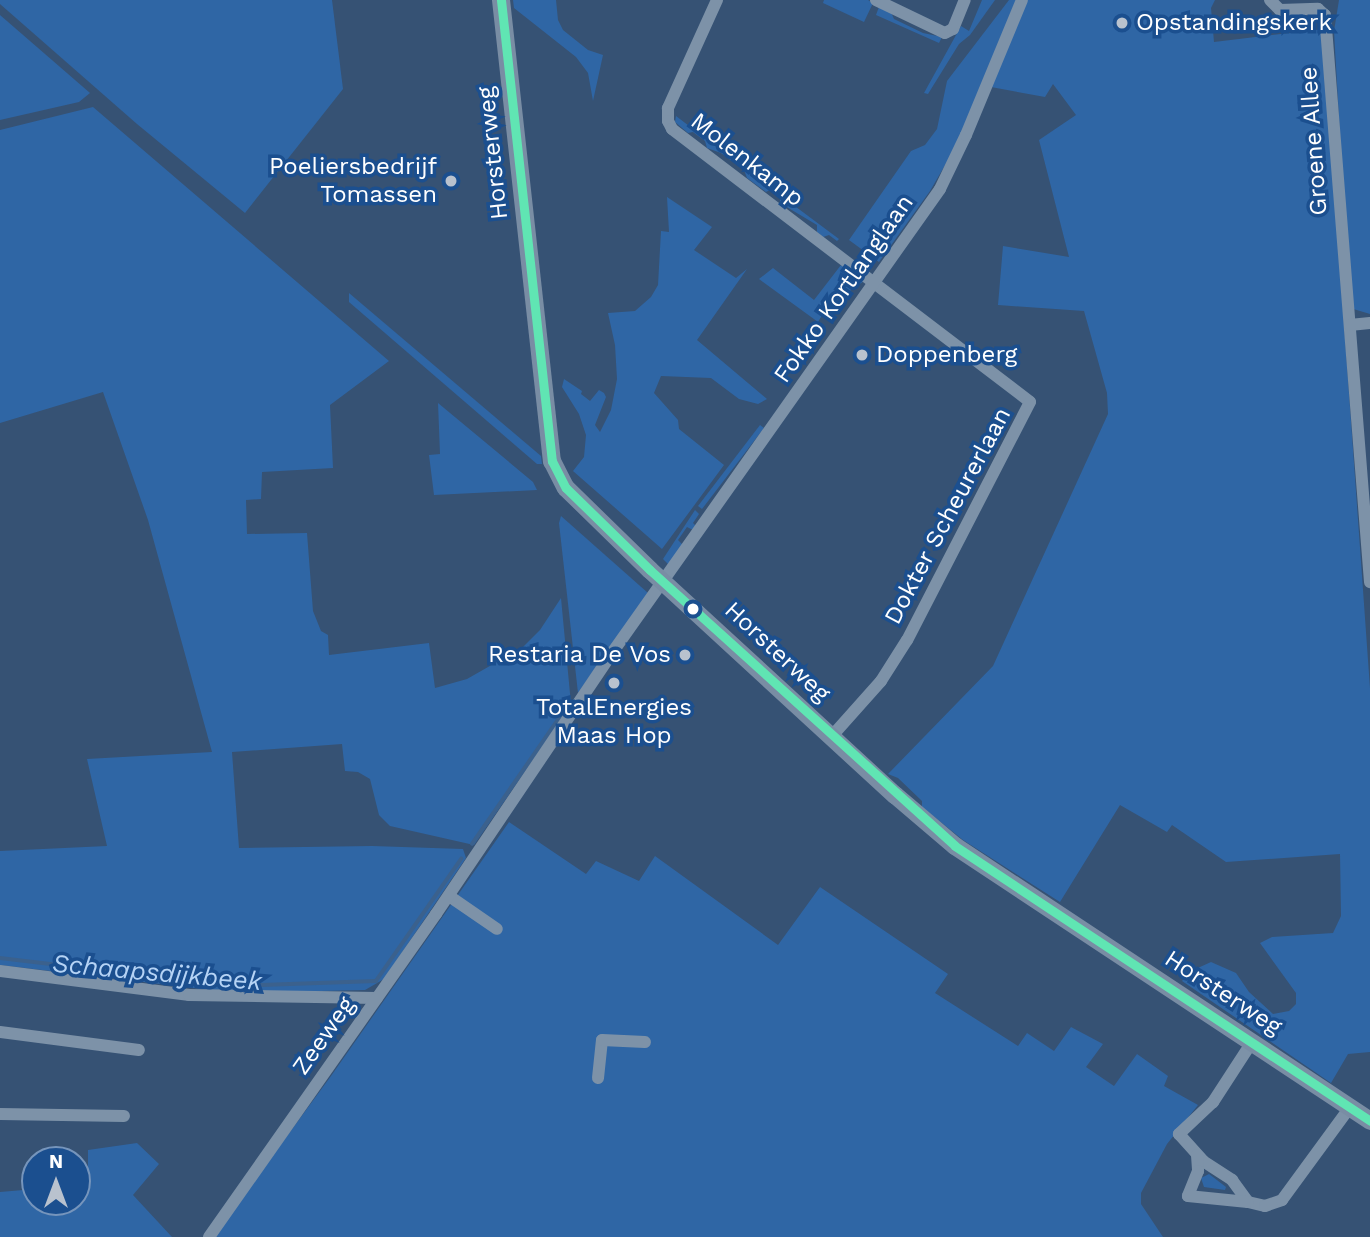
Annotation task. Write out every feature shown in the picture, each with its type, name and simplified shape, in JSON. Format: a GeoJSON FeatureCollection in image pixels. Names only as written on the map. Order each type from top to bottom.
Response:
{"type":"FeatureCollection","features":[{"type":"Feature","properties":{"kind":"main road","name":"Horsterweg"},"geometry":{"type":"LineString","coordinates":[[501,0],[552,461],[566,488],[664,582],[955,846],[1370,1121]]}},
{"type":"Feature","properties":{"kind":"street","name":"Molenkamp"},"geometry":{"type":"LineString","coordinates":[[717,0],[668,108],[668,121],[672,129],[875,283]]}},
{"type":"Feature","properties":{"kind":"street"},"geometry":{"type":"LineString","coordinates":[[876,0],[945,33],[953,29],[965,0]]}},
{"type":"Feature","properties":{"kind":"street","name":"Fokko Kortlanglaan"},"geometry":{"type":"LineString","coordinates":[[664,582],[940,189],[967,135],[1022,0]]}},
{"type":"Feature","properties":{"kind":"street","name":"Groene Allee"},"geometry":{"type":"LineString","coordinates":[[1270,0],[1280,10],[1318,9],[1325,15],[1370,582]]}},
{"type":"Feature","properties":{"kind":"street","name":"Dokter Scheurerlaan"},"geometry":{"type":"LineString","coordinates":[[832,736],[881,681],[907,640],[1030,402],[875,283]]}},
{"type":"Feature","properties":{"kind":"street"},"geometry":{"type":"LineString","coordinates":[[1350,325],[1370,323]]}},
{"type":"Feature","properties":{"kind":"street","name":"Zeeweg"},"geometry":{"type":"LineString","coordinates":[[209,1237],[449,896],[611,653],[664,582]]}},
{"type":"Feature","properties":{"kind":"street"},"geometry":{"type":"LineString","coordinates":[[449,896],[497,929]]}},
{"type":"Feature","properties":{"kind":"street"},"geometry":{"type":"LineString","coordinates":[[0,971],[189,995],[377,998]]}},
{"type":"Feature","properties":{"kind":"street"},"geometry":{"type":"LineString","coordinates":[[0,1032],[139,1051]]}},
{"type":"Feature","properties":{"kind":"street"},"geometry":{"type":"LineString","coordinates":[[598,1078],[602,1040],[645,1042]]}},
{"type":"Feature","properties":{"kind":"street"},"geometry":{"type":"LineString","coordinates":[[1248,1202],[1232,1180],[1197,1155],[1179,1134],[1213,1102],[1252,1042]]}},
{"type":"Feature","properties":{"kind":"street"},"geometry":{"type":"LineString","coordinates":[[1197,1155],[1198,1171],[1188,1196],[1265,1206],[1282,1200],[1350,1107]]}},
{"type":"Feature","properties":{"kind":"street"},"geometry":{"type":"LineString","coordinates":[[0,1114],[124,1116]]}},
{"type":"Feature","properties":{"kind":"shaded area"},"geometry":{"type":"Polygon","coordinates":[[[0,0],[332,0],[343,89],[245,213],[137,124],[0,4],[0,0]]]}},
{"type":"Feature","properties":{"kind":"shaded area"},"geometry":{"type":"Polygon","coordinates":[[[513,0],[556,0],[558,20],[563,30],[588,50],[603,55],[593,101],[588,73],[576,57],[514,8],[513,0]]]}},
{"type":"Feature","properties":{"kind":"shaded area"},"geometry":{"type":"Polygon","coordinates":[[[824,0],[868,0],[873,3],[864,22],[823,3],[824,0]]]}},
{"type":"Feature","properties":{"kind":"shaded area"},"geometry":{"type":"Polygon","coordinates":[[[982,0],[995,0],[970,35],[959,44],[928,94],[924,93],[961,26],[969,31],[982,0]]]}},
{"type":"Feature","properties":{"kind":"shaded area"},"geometry":{"type":"Polygon","coordinates":[[[1009,0],[1016,0],[959,141],[930,191],[879,262],[849,240],[911,151],[925,145],[937,129],[947,81],[1009,0]]]}},
{"type":"Feature","properties":{"kind":"shaded area"},"geometry":{"type":"Polygon","coordinates":[[[1027,0],[1215,0],[1211,8],[1214,42],[1323,29],[1370,688],[1370,1052],[1348,1054],[1331,1083],[1182,981],[1189,972],[1211,962],[1236,973],[1249,992],[1273,1014],[1289,1011],[1296,1004],[1296,993],[1260,943],[1272,937],[1333,933],[1341,916],[1340,854],[1226,862],[1172,825],[1167,832],[1120,805],[1060,902],[963,840],[922,807],[922,801],[898,778],[888,774],[993,666],[1108,414],[1107,393],[1084,311],[998,305],[1003,246],[1069,257],[1039,140],[1076,115],[1053,84],[1045,97],[991,87],[1027,0]]]}},
{"type":"Feature","properties":{"kind":"shaded area"},"geometry":{"type":"Polygon","coordinates":[[[1339,0],[1370,0],[1370,314],[1350,308],[1334,31],[1339,0]]]}},
{"type":"Feature","properties":{"kind":"shaded area"},"geometry":{"type":"Polygon","coordinates":[[[880,4],[889,8],[894,19],[923,33],[942,37],[939,43],[876,15],[880,4]]]}},
{"type":"Feature","properties":{"kind":"shaded area"},"geometry":{"type":"Polygon","coordinates":[[[0,15],[90,93],[79,102],[0,120],[0,15]]]}},
{"type":"Feature","properties":{"kind":"shaded area"},"geometry":{"type":"Polygon","coordinates":[[[93,107],[389,361],[330,405],[333,468],[262,472],[261,499],[246,500],[247,534],[307,533],[313,611],[321,631],[328,635],[329,655],[429,643],[435,688],[467,679],[523,647],[540,630],[561,598],[571,704],[474,845],[390,826],[379,815],[370,779],[358,772],[345,771],[342,744],[232,752],[239,848],[372,846],[463,849],[466,858],[384,979],[365,990],[236,993],[0,965],[0,851],[107,846],[87,759],[212,752],[148,520],[103,392],[0,423],[0,130],[93,107]]]}},
{"type":"Feature","properties":{"kind":"shaded area"},"geometry":{"type":"Polygon","coordinates":[[[676,116],[772,189],[766,192],[747,178],[744,170],[721,153],[707,148],[705,141],[693,132],[688,133],[675,122],[676,116]]]}},
{"type":"Feature","properties":{"kind":"shaded area"},"geometry":{"type":"Polygon","coordinates":[[[780,195],[839,239],[837,241],[829,235],[823,237],[817,232],[817,225],[780,203],[780,195]]]}},
{"type":"Feature","properties":{"kind":"shaded area"},"geometry":{"type":"Polygon","coordinates":[[[667,197],[712,227],[694,250],[736,278],[747,269],[697,340],[767,399],[758,404],[739,399],[711,378],[661,376],[654,393],[678,420],[679,429],[724,465],[662,549],[573,471],[584,457],[586,435],[579,414],[562,387],[564,379],[582,391],[581,394],[590,401],[599,390],[604,393],[606,397],[595,425],[600,432],[611,410],[617,379],[615,345],[608,313],[635,311],[651,297],[658,285],[661,231],[669,232],[667,197]]]}},
{"type":"Feature","properties":{"kind":"shaded area"},"geometry":{"type":"Polygon","coordinates":[[[841,265],[864,281],[827,307],[818,322],[759,279],[773,268],[814,300],[841,265]]]}},
{"type":"Feature","properties":{"kind":"shaded area"},"geometry":{"type":"Polygon","coordinates":[[[349,293],[541,456],[542,464],[537,464],[349,302],[349,293]]]}},
{"type":"Feature","properties":{"kind":"shaded area"},"geometry":{"type":"Polygon","coordinates":[[[438,403],[533,482],[537,490],[434,495],[429,455],[440,454],[438,403]]]}},
{"type":"Feature","properties":{"kind":"shaded area"},"geometry":{"type":"Polygon","coordinates":[[[760,425],[764,428],[702,509],[698,506],[760,425]]]}},
{"type":"Feature","properties":{"kind":"shaded area"},"geometry":{"type":"Polygon","coordinates":[[[695,510],[699,514],[693,523],[696,526],[693,530],[687,527],[678,540],[683,545],[669,565],[663,559],[695,510]]]}},
{"type":"Feature","properties":{"kind":"shaded area"},"geometry":{"type":"Polygon","coordinates":[[[561,516],[648,593],[578,693],[559,523],[561,516]]]}},
{"type":"Feature","properties":{"kind":"shaded area"},"geometry":{"type":"Polygon","coordinates":[[[509,822],[586,874],[596,861],[639,881],[655,856],[778,945],[820,887],[948,974],[935,993],[1018,1046],[1027,1033],[1054,1051],[1071,1027],[1103,1044],[1086,1067],[1114,1086],[1137,1054],[1168,1076],[1164,1086],[1198,1105],[1167,1144],[1141,1193],[1141,1204],[1163,1237],[213,1237],[331,1076],[509,822]]]}},
{"type":"Feature","properties":{"kind":"shaded area"},"geometry":{"type":"Polygon","coordinates":[[[137,1143],[159,1164],[133,1195],[172,1237],[0,1237],[0,1192],[21,1190],[21,1216],[91,1216],[91,1150],[137,1143]]]}},
{"type":"Feature","properties":{"kind":"shaded area"},"geometry":{"type":"Polygon","coordinates":[[[1209,1174],[1226,1187],[1225,1190],[1204,1187],[1201,1178],[1209,1174]]]}},
{"type":"Feature","properties":{"kind":"waterway","name":"Schaapsdijkbeek"},"geometry":{"type":"LineString","coordinates":[[472,844],[569,704]]}},
{"type":"Feature","properties":{"kind":"waterway","name":"Schaapsdijkbeek"},"geometry":{"type":"LineString","coordinates":[[0,958],[234,986],[376,981],[461,859]]}},
{"type":"Feature","properties":{"kind":"transit line"},"geometry":{"type":"LineString","coordinates":[[501,0],[552,461],[566,488],[650,570],[955,846],[1370,1121]]}},
{"type":"Feature","properties":{"kind":"place","name":"Opstandingskerk"},"geometry":{"type":"Point","coordinates":[1122,23]}},
{"type":"Feature","properties":{"kind":"place","name":"Poeliersbedrijf Tomassen"},"geometry":{"type":"Point","coordinates":[451,181]}},
{"type":"Feature","properties":{"kind":"place","name":"Doppenberg"},"geometry":{"type":"Point","coordinates":[862,355]}},
{"type":"Feature","properties":{"kind":"place","name":"Restaria De Vos"},"geometry":{"type":"Point","coordinates":[685,655]}},
{"type":"Feature","properties":{"kind":"place","name":"TotalEnergies Maas Hop"},"geometry":{"type":"Point","coordinates":[614,683]}}]}
